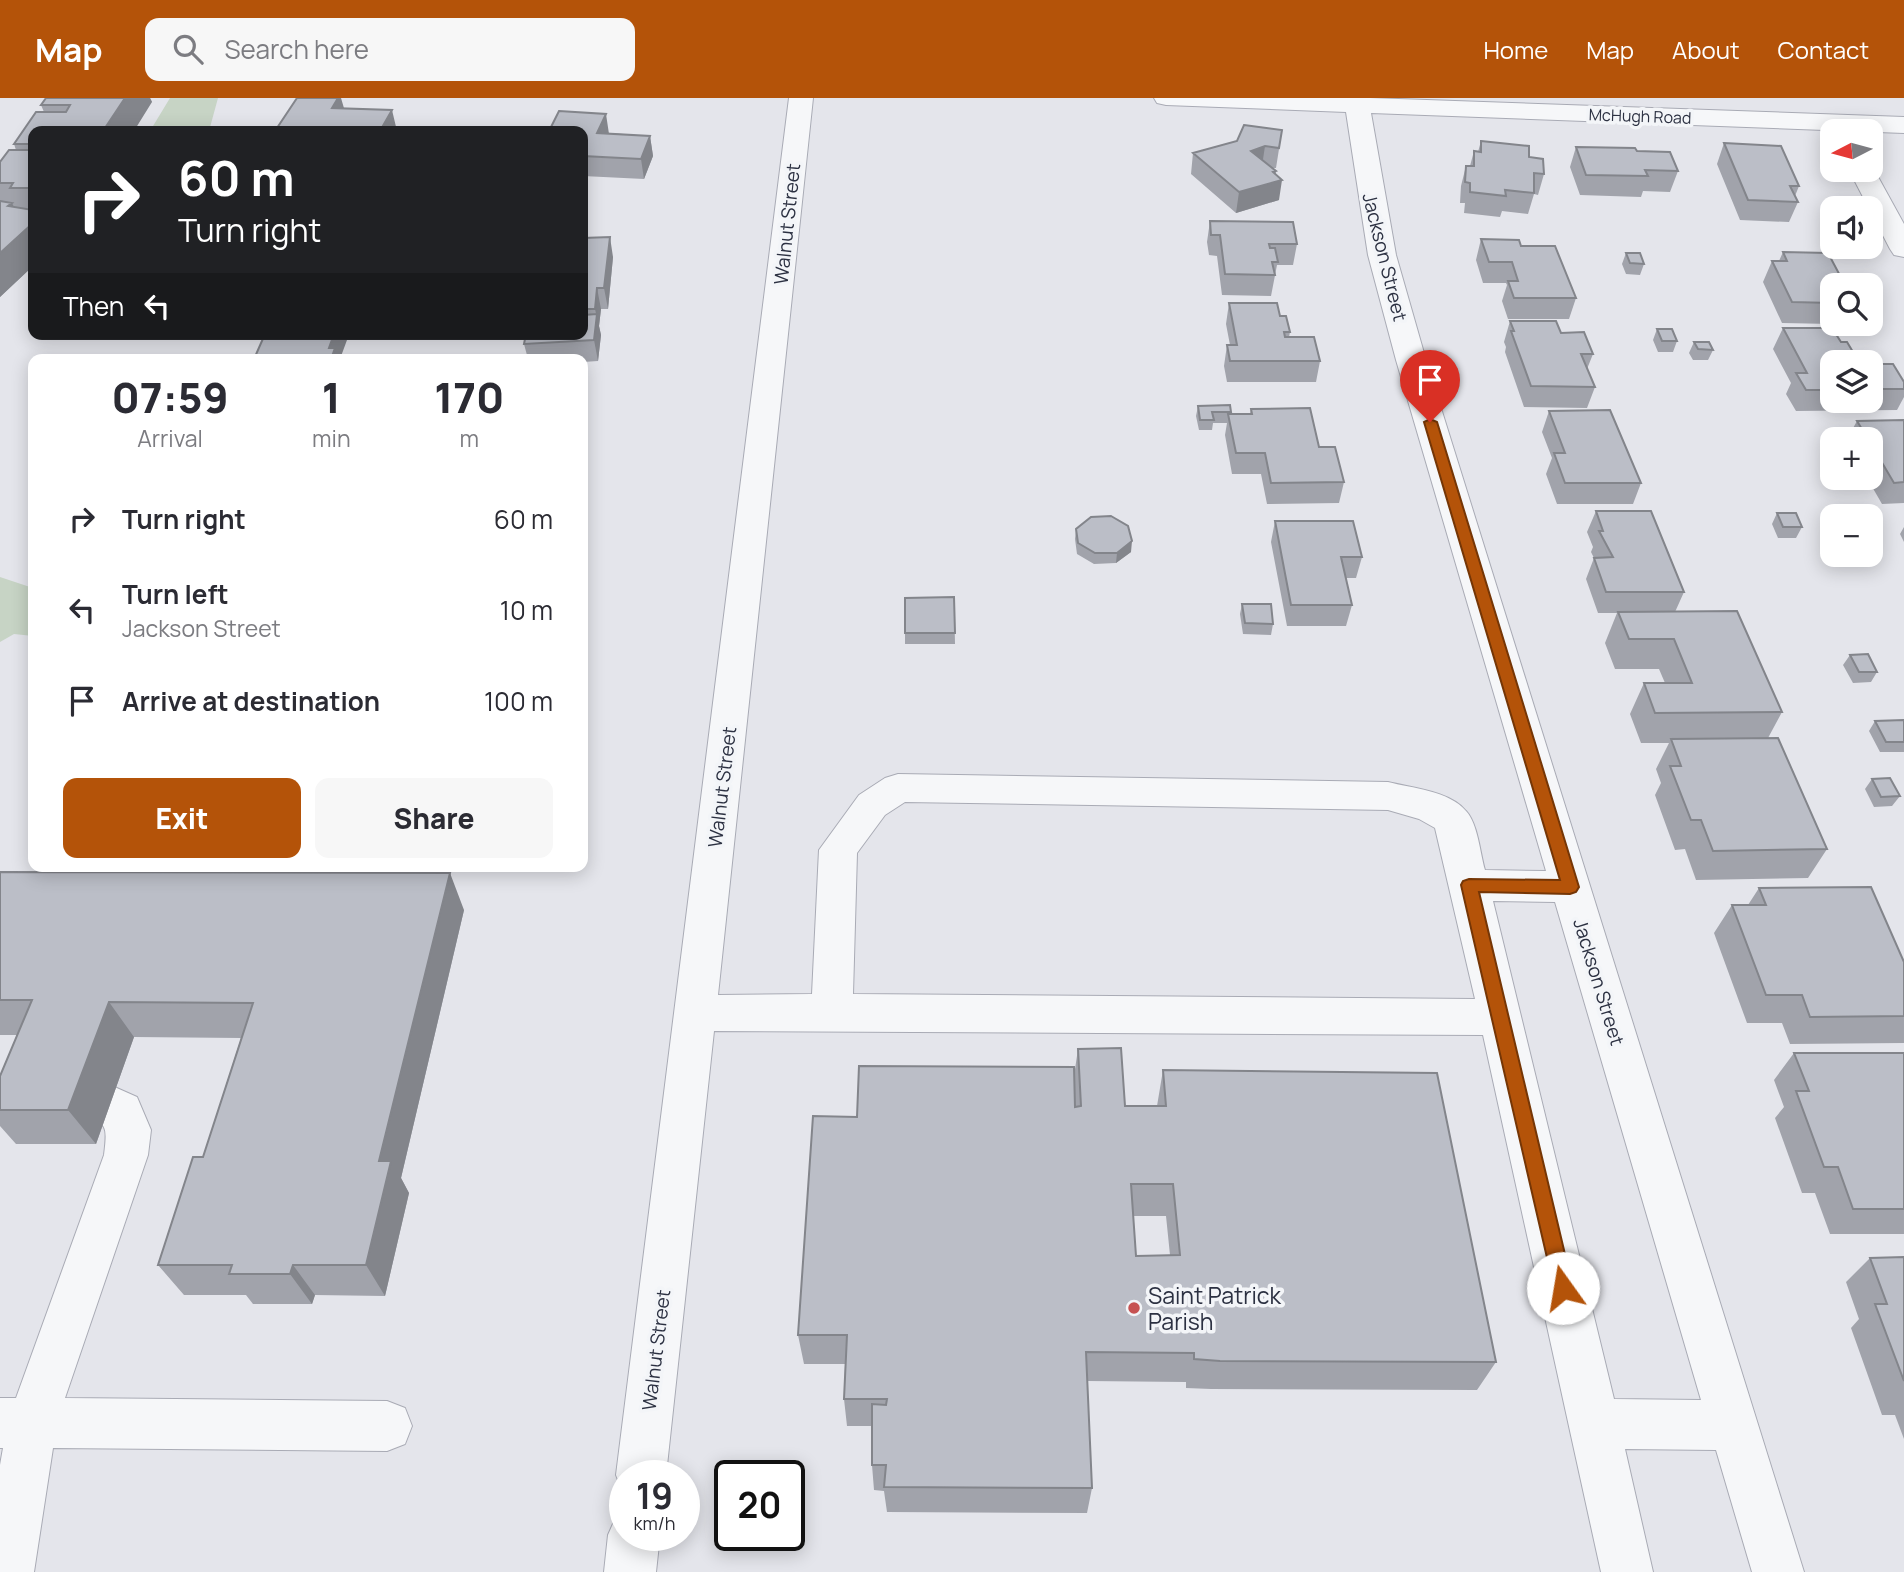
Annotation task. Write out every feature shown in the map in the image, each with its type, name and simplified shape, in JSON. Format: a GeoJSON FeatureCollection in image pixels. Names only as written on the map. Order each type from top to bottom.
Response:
{"type":"FeatureCollection","features":[{"type":"Feature","properties":{"kind":"street","name":"Walnut Street"},"geometry":{"type":"LineString","coordinates":[[643,1460],[800,98]]}},
{"type":"Feature","properties":{"kind":"street","name":"McHugh Road"},"geometry":{"type":"LineString","coordinates":[[1166,98],[1358,102],[1820,126]]}},
{"type":"Feature","properties":{"kind":"street","name":"Jackson Street"},"geometry":{"type":"LineString","coordinates":[[1358,102],[1368,188],[1382,255],[1778,1572]]}},
{"type":"Feature","properties":{"kind":"street","name":"McHugh Road"},"geometry":{"type":"LineString","coordinates":[[1883,126],[1904,125]]}},
{"type":"Feature","properties":{"kind":"street"},"geometry":{"type":"LineString","coordinates":[[1868,182],[1904,249]]}},
{"type":"Feature","properties":{"kind":"street"},"geometry":{"type":"LineString","coordinates":[[832,1012],[838,850],[872,805],[898,788],[1388,796],[1430,807],[1452,820],[1595,1424],[1627,1572]]}},
{"type":"Feature","properties":{"kind":"street"},"geometry":{"type":"LineString","coordinates":[[1469,885],[1570,887]]}},
{"type":"Feature","properties":{"kind":"street"},"geometry":{"type":"LineString","coordinates":[[696,1013],[1500,1017]]}},
{"type":"Feature","properties":{"kind":"street"},"geometry":{"type":"LineString","coordinates":[[8,1572],[16,1423],[126,1156],[129,1130],[122,1111],[110,1104]]}},
{"type":"Feature","properties":{"kind":"street"},"geometry":{"type":"LineString","coordinates":[[16,1423],[387,1426]]}},
{"type":"Feature","properties":{"kind":"street"},"geometry":{"type":"LineString","coordinates":[[1595,1424],[1733,1425]]}},
{"type":"Feature","properties":{"kind":"street"},"geometry":{"type":"LineString","coordinates":[[630,1572],[632,1551]]}},
{"type":"Feature","properties":{"kind":"green space"},"geometry":{"type":"Polygon","coordinates":[[[170,98],[218,98],[210,126],[153,126],[170,98]]]}},
{"type":"Feature","properties":{"kind":"green space"},"geometry":{"type":"Polygon","coordinates":[[[0,577],[28,586],[28,635],[14,634],[0,642],[0,577]]]}},
{"type":"Feature","properties":{"kind":"building"},"geometry":{"type":"Polygon","coordinates":[[[46,98],[125,98],[106,126],[28,126],[28,144],[14,144],[36,112],[66,112],[70,105],[41,105],[46,98]]]}},
{"type":"Feature","properties":{"kind":"building"},"geometry":{"type":"Polygon","coordinates":[[[297,98],[338,98],[332,108],[392,110],[383,126],[278,126],[297,98]]]}},
{"type":"Feature","properties":{"kind":"building"},"geometry":{"type":"Polygon","coordinates":[[[559,111],[606,114],[597,133],[650,136],[641,159],[588,156],[588,126],[552,126],[559,111]]]}},
{"type":"Feature","properties":{"kind":"building"},"geometry":{"type":"Polygon","coordinates":[[[1244,125],[1282,130],[1279,148],[1265,146],[1251,151],[1276,171],[1273,172],[1282,180],[1239,192],[1193,153],[1237,141],[1244,125]]]}},
{"type":"Feature","properties":{"kind":"building"},"geometry":{"type":"Polygon","coordinates":[[[1481,141],[1529,146],[1529,157],[1543,159],[1544,174],[1534,173],[1534,193],[1505,190],[1506,196],[1470,192],[1470,183],[1465,182],[1466,166],[1474,166],[1474,151],[1481,152],[1481,141]]]}},
{"type":"Feature","properties":{"kind":"building"},"geometry":{"type":"Polygon","coordinates":[[[1724,143],[1781,146],[1799,186],[1790,186],[1798,202],[1748,200],[1724,143]]]}},
{"type":"Feature","properties":{"kind":"building"},"geometry":{"type":"Polygon","coordinates":[[[1576,147],[1635,148],[1637,151],[1670,152],[1678,171],[1645,170],[1648,176],[1586,175],[1576,147]]]}},
{"type":"Feature","properties":{"kind":"building"},"geometry":{"type":"Polygon","coordinates":[[[9,150],[28,150],[28,188],[10,188],[13,183],[0,183],[0,162],[9,150]]]}},
{"type":"Feature","properties":{"kind":"building"},"geometry":{"type":"Polygon","coordinates":[[[0,201],[12,203],[8,206],[28,209],[28,228],[0,253],[0,201]]]}},
{"type":"Feature","properties":{"kind":"building"},"geometry":{"type":"Polygon","coordinates":[[[1210,221],[1293,222],[1297,244],[1269,244],[1270,248],[1275,248],[1278,262],[1272,262],[1275,275],[1225,274],[1220,235],[1211,235],[1210,221]]]}},
{"type":"Feature","properties":{"kind":"building"},"geometry":{"type":"Polygon","coordinates":[[[610,237],[604,288],[597,288],[595,309],[588,309],[588,238],[610,237]]]}},
{"type":"Feature","properties":{"kind":"building"},"geometry":{"type":"Polygon","coordinates":[[[1481,239],[1519,240],[1521,246],[1555,246],[1576,298],[1514,298],[1508,281],[1518,281],[1512,262],[1489,262],[1481,239]]]}},
{"type":"Feature","properties":{"kind":"building"},"geometry":{"type":"Polygon","coordinates":[[[1783,252],[1820,253],[1820,259],[1831,259],[1839,273],[1820,273],[1820,303],[1792,302],[1772,261],[1787,261],[1783,252]]]}},
{"type":"Feature","properties":{"kind":"building"},"geometry":{"type":"Polygon","coordinates":[[[1626,253],[1640,253],[1644,264],[1630,263],[1626,253]]]}},
{"type":"Feature","properties":{"kind":"building"},"geometry":{"type":"Polygon","coordinates":[[[1229,303],[1277,303],[1280,316],[1286,316],[1290,332],[1284,332],[1285,337],[1314,337],[1320,361],[1230,361],[1227,345],[1237,345],[1229,303]]]}},
{"type":"Feature","properties":{"kind":"building"},"geometry":{"type":"Polygon","coordinates":[[[597,314],[594,340],[524,344],[525,340],[588,340],[588,315],[597,314]]]}},
{"type":"Feature","properties":{"kind":"building"},"geometry":{"type":"Polygon","coordinates":[[[1510,321],[1556,321],[1561,333],[1584,332],[1593,354],[1581,354],[1595,387],[1531,386],[1511,331],[1514,331],[1510,321]]]}},
{"type":"Feature","properties":{"kind":"building"},"geometry":{"type":"Polygon","coordinates":[[[1783,328],[1820,328],[1820,336],[1837,336],[1841,342],[1847,342],[1852,350],[1820,350],[1820,390],[1806,390],[1796,373],[1807,373],[1783,328]]]}},
{"type":"Feature","properties":{"kind":"building"},"geometry":{"type":"Polygon","coordinates":[[[1657,329],[1672,329],[1677,341],[1662,341],[1657,329]]]}},
{"type":"Feature","properties":{"kind":"building"},"geometry":{"type":"Polygon","coordinates":[[[262,340],[332,340],[329,348],[335,348],[333,354],[256,354],[262,340]]]}},
{"type":"Feature","properties":{"kind":"building"},"geometry":{"type":"Polygon","coordinates":[[[1694,342],[1709,342],[1713,350],[1698,349],[1694,342]]]}},
{"type":"Feature","properties":{"kind":"building"},"geometry":{"type":"Polygon","coordinates":[[[1883,364],[1893,364],[1904,382],[1904,389],[1883,389],[1883,364]]]}},
{"type":"Feature","properties":{"kind":"building"},"geometry":{"type":"Polygon","coordinates":[[[1230,405],[1231,412],[1212,412],[1214,420],[1200,420],[1198,406],[1230,405]]]}},
{"type":"Feature","properties":{"kind":"building"},"geometry":{"type":"Polygon","coordinates":[[[1310,408],[1319,447],[1335,447],[1344,482],[1271,483],[1265,453],[1236,453],[1228,414],[1252,414],[1251,409],[1310,408]]]}},
{"type":"Feature","properties":{"kind":"building"},"geometry":{"type":"Polygon","coordinates":[[[1610,410],[1641,483],[1565,483],[1554,453],[1565,453],[1549,411],[1610,410]]]}},
{"type":"Feature","properties":{"kind":"building"},"geometry":{"type":"Polygon","coordinates":[[[1904,420],[1904,482],[1894,483],[1883,464],[1883,427],[1861,427],[1857,421],[1904,420]]]}},
{"type":"Feature","properties":{"kind":"building"},"geometry":{"type":"Polygon","coordinates":[[[1596,511],[1651,511],[1684,592],[1606,592],[1594,558],[1613,557],[1599,531],[1603,531],[1596,511]]]}},
{"type":"Feature","properties":{"kind":"building"},"geometry":{"type":"Polygon","coordinates":[[[1777,513],[1796,513],[1802,527],[1783,527],[1777,513]]]}},
{"type":"Feature","properties":{"kind":"building"},"geometry":{"type":"Polygon","coordinates":[[[1111,516],[1128,526],[1132,541],[1117,553],[1095,553],[1078,543],[1076,529],[1091,517],[1111,516]]]}},
{"type":"Feature","properties":{"kind":"building"},"geometry":{"type":"Polygon","coordinates":[[[1275,521],[1353,521],[1362,557],[1341,557],[1352,605],[1291,605],[1275,521]]]}},
{"type":"Feature","properties":{"kind":"building"},"geometry":{"type":"Polygon","coordinates":[[[954,597],[955,633],[905,633],[905,598],[954,597]]]}},
{"type":"Feature","properties":{"kind":"building"},"geometry":{"type":"Polygon","coordinates":[[[1242,604],[1271,604],[1273,624],[1245,623],[1242,604]]]}},
{"type":"Feature","properties":{"kind":"building"},"geometry":{"type":"Polygon","coordinates":[[[1737,611],[1782,712],[1655,713],[1644,683],[1692,683],[1674,639],[1629,639],[1618,612],[1737,611]]]}},
{"type":"Feature","properties":{"kind":"building"},"geometry":{"type":"Polygon","coordinates":[[[1868,654],[1877,672],[1859,672],[1850,655],[1868,654]]]}},
{"type":"Feature","properties":{"kind":"building"},"geometry":{"type":"Polygon","coordinates":[[[1904,720],[1904,742],[1886,742],[1875,721],[1904,720]]]}},
{"type":"Feature","properties":{"kind":"building"},"geometry":{"type":"Polygon","coordinates":[[[1778,738],[1827,849],[1713,851],[1701,820],[1691,820],[1670,766],[1681,766],[1671,739],[1778,738]]]}},
{"type":"Feature","properties":{"kind":"building"},"geometry":{"type":"Polygon","coordinates":[[[1890,778],[1900,796],[1881,797],[1872,779],[1890,778]]]}},
{"type":"Feature","properties":{"kind":"building"},"geometry":{"type":"Polygon","coordinates":[[[0,872],[450,873],[379,1161],[391,1161],[366,1265],[293,1265],[290,1274],[229,1274],[232,1265],[158,1265],[193,1157],[203,1157],[253,1003],[109,1002],[68,1110],[0,1110],[0,1076],[32,1000],[0,1000],[0,872]]]}},
{"type":"Feature","properties":{"kind":"building"},"geometry":{"type":"Polygon","coordinates":[[[1871,887],[1904,962],[1904,1016],[1810,1017],[1802,995],[1766,995],[1732,905],[1766,905],[1759,888],[1871,887]]]}},
{"type":"Feature","properties":{"kind":"building","name":"Saint Patrick Parish"},"geometry":{"type":"Polygon","coordinates":[[[1121,1048],[1125,1106],[1166,1106],[1163,1070],[1437,1073],[1496,1362],[1220,1361],[1194,1359],[1194,1353],[1086,1352],[1092,1488],[884,1487],[886,1465],[872,1465],[872,1404],[886,1405],[887,1399],[844,1399],[847,1335],[798,1335],[813,1116],[857,1117],[859,1066],[1074,1067],[1075,1107],[1081,1106],[1078,1049],[1121,1048]],[[1131,1184],[1136,1256],[1180,1255],[1173,1184],[1131,1184]]]}},
{"type":"Feature","properties":{"kind":"building"},"geometry":{"type":"Polygon","coordinates":[[[1794,1053],[1904,1053],[1904,1209],[1853,1209],[1838,1167],[1824,1167],[1796,1091],[1809,1091],[1794,1053]]]}},
{"type":"Feature","properties":{"kind":"building"},"geometry":{"type":"Polygon","coordinates":[[[1904,1257],[1904,1381],[1875,1304],[1887,1304],[1870,1258],[1904,1257]]]}},
{"type":"Feature","properties":{"kind":"place","name":"Saint Patrick Parish"},"geometry":{"type":"Point","coordinates":[1134,1308]}},
{"type":"Feature","properties":{"kind":"route"},"geometry":{"type":"LineString","coordinates":[[1430,422],[1570,887],[1469,885],[1563,1288]]}}]}
